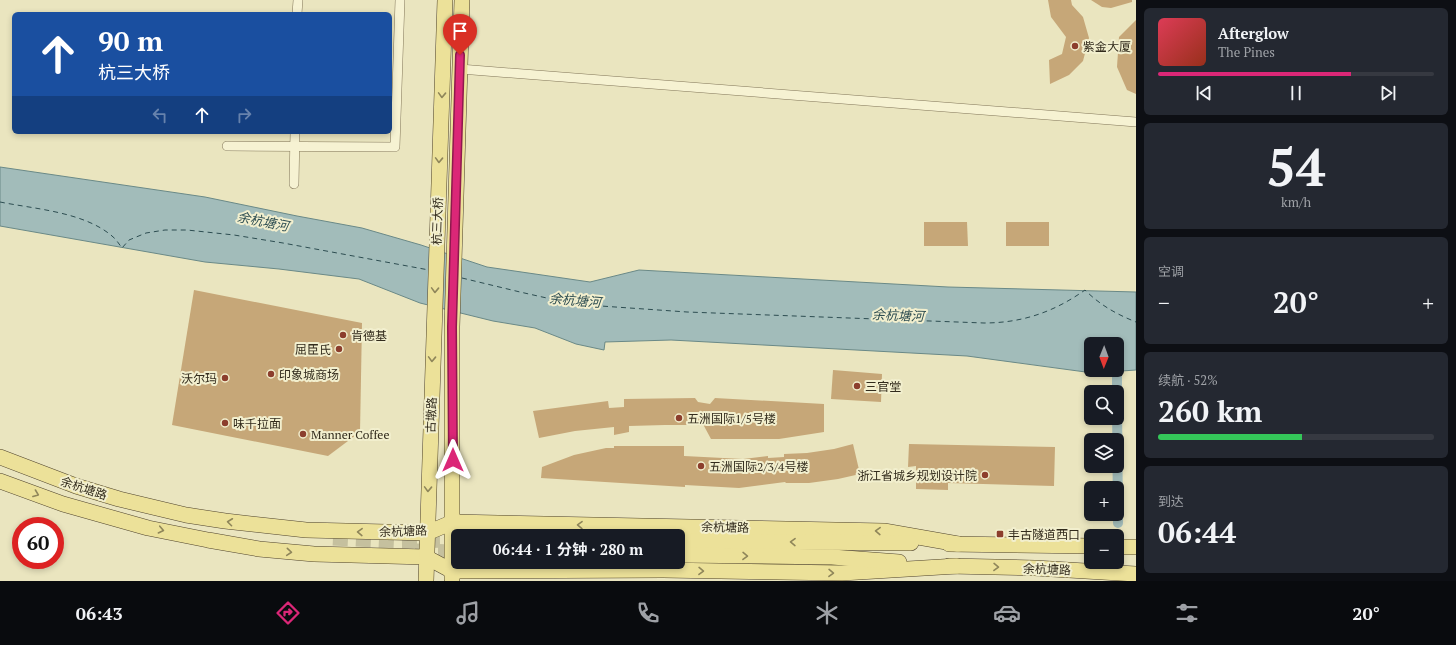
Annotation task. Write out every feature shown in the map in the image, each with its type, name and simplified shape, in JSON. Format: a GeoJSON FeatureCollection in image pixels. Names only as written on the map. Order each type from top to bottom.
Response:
{"type":"FeatureCollection","features":[{"type":"Feature","properties":{"kind":"main road","name":"杭三大桥"},"geometry":{"type":"LineString","coordinates":[[434,320],[445,0]]}},
{"type":"Feature","properties":{"kind":"main road"},"geometry":{"type":"LineString","coordinates":[[460,68],[462,0]]}},
{"type":"Feature","properties":{"kind":"main road","name":"杭三大桥"},"geometry":{"type":"LineString","coordinates":[[452,327],[460,68]]}},
{"type":"Feature","properties":{"kind":"main road","name":"古墩路"},"geometry":{"type":"LineString","coordinates":[[426,581],[434,320]]}},
{"type":"Feature","properties":{"kind":"main road","name":"古墩路"},"geometry":{"type":"LineString","coordinates":[[452,327],[452,576]]}},
{"type":"Feature","properties":{"kind":"main road","name":"余杭塘路"},"geometry":{"type":"LineString","coordinates":[[0,457],[76,486],[119,499],[186,515],[232,522],[306,530],[427,533],[453,522],[884,531],[958,544]]}},
{"type":"Feature","properties":{"kind":"main road","name":"余杭塘路"},"geometry":{"type":"LineString","coordinates":[[0,481],[63,504],[148,528],[259,549],[314,554],[426,557],[452,576],[740,576],[842,573],[957,566]]}},
{"type":"Feature","properties":{"kind":"main road","name":"余杭塘路"},"geometry":{"type":"LineString","coordinates":[[685,541],[1084,546]]}},
{"type":"Feature","properties":{"kind":"main road"},"geometry":{"type":"LineString","coordinates":[[1124,547],[1136,547]]}},
{"type":"Feature","properties":{"kind":"main road","name":"余杭塘路"},"geometry":{"type":"LineString","coordinates":[[685,555],[832,557],[957,566],[1035,568],[1136,574]]}},
{"type":"Feature","properties":{"kind":"street"},"geometry":{"type":"LineString","coordinates":[[297,12],[298,0]]}},
{"type":"Feature","properties":{"kind":"street"},"geometry":{"type":"LineString","coordinates":[[227,146],[396,147],[394,58],[395,17],[400,0]]}},
{"type":"Feature","properties":{"kind":"street"},"geometry":{"type":"LineString","coordinates":[[460,68],[1136,122]]}},
{"type":"Feature","properties":{"kind":"street"},"geometry":{"type":"LineString","coordinates":[[294,184],[295,134]]}},
{"type":"Feature","properties":{"kind":"water","name":"余杭塘河"},"geometry":{"type":"Polygon","coordinates":[[[0,167],[205,197],[362,228],[421,245],[487,267],[590,282],[639,270],[948,287],[1136,292],[1136,370],[1124,371],[1124,337],[1084,337],[1084,372],[967,356],[671,340],[605,342],[604,350],[576,344],[535,328],[493,321],[420,303],[359,279],[205,262],[0,226],[0,167]]]}},
{"type":"Feature","properties":{"kind":"building","name":"紫金大厦"},"geometry":{"type":"Polygon","coordinates":[[[1048,0],[1071,0],[1072,5],[1083,17],[1089,38],[1083,61],[1069,75],[1050,84],[1049,60],[1062,54],[1066,37],[1051,17],[1048,0]]]}},
{"type":"Feature","properties":{"kind":"building","name":"紫金大厦"},"geometry":{"type":"Polygon","coordinates":[[[1091,0],[1132,0],[1132,2],[1111,8],[1102,7],[1091,0]]]}},
{"type":"Feature","properties":{"kind":"building","name":"紫金大厦"},"geometry":{"type":"Polygon","coordinates":[[[1136,20],[1136,94],[1127,90],[1117,67],[1119,37],[1136,20]]]}},
{"type":"Feature","properties":{"kind":"building"},"geometry":{"type":"Polygon","coordinates":[[[924,222],[967,222],[968,246],[924,246],[924,222]]]}},
{"type":"Feature","properties":{"kind":"building"},"geometry":{"type":"Polygon","coordinates":[[[1006,222],[1049,222],[1049,246],[1006,246],[1006,222]]]}},
{"type":"Feature","properties":{"kind":"building","name":"印象城商场"},"geometry":{"type":"Polygon","coordinates":[[[194,290],[362,323],[360,432],[328,456],[172,425],[194,290]]]}},
{"type":"Feature","properties":{"kind":"building","name":"三官堂"},"geometry":{"type":"Polygon","coordinates":[[[833,370],[882,374],[881,402],[831,399],[833,370]]]}},
{"type":"Feature","properties":{"kind":"building","name":"五洲国际1/5号楼"},"geometry":{"type":"Polygon","coordinates":[[[695,398],[698,402],[710,404],[715,398],[824,404],[824,432],[779,439],[711,439],[704,426],[665,425],[629,426],[629,432],[614,435],[614,427],[575,431],[539,438],[533,411],[608,401],[609,408],[624,407],[624,399],[695,398]]]}},
{"type":"Feature","properties":{"kind":"building","name":"五洲国际2/3/4号楼"},"geometry":{"type":"Polygon","coordinates":[[[853,444],[860,474],[809,483],[785,482],[739,488],[685,485],[685,487],[541,478],[542,467],[574,455],[606,448],[614,448],[614,446],[684,446],[684,456],[743,459],[768,456],[768,458],[784,457],[784,454],[807,453],[834,449],[853,444]]]}},
{"type":"Feature","properties":{"kind":"building","name":"浙江省城乡规划设计院"},"geometry":{"type":"Polygon","coordinates":[[[909,444],[1055,447],[1054,486],[948,483],[948,490],[916,489],[916,466],[908,467],[909,444]]]}},
{"type":"Feature","properties":{"kind":"waterway"},"geometry":{"type":"LineString","coordinates":[[1117,377],[1117,385]]}},
{"type":"Feature","properties":{"kind":"waterway"},"geometry":{"type":"LineString","coordinates":[[1117,425],[1118,523]]}},
{"type":"Feature","properties":{"kind":"ferry route"},"geometry":{"type":"LineString","coordinates":[[0,202],[59,213],[88,222],[101,228],[112,236],[122,248],[129,240],[146,233],[165,230],[187,230],[234,235],[283,243],[429,270]]}},
{"type":"Feature","properties":{"kind":"ferry route"},"geometry":{"type":"LineString","coordinates":[[462,278],[560,301],[601,306],[687,312],[984,323],[1011,321],[1037,315],[1073,298],[1085,290],[1109,309],[1136,322]]}},
{"type":"Feature","properties":{"kind":"tunnel"},"geometry":{"type":"LineString","coordinates":[[333,538],[394,541],[451,540]]}},
{"type":"Feature","properties":{"kind":"tunnel"},"geometry":{"type":"LineString","coordinates":[[415,551],[451,552]]}},
{"type":"Feature","properties":{"kind":"place","name":"紫金大厦"},"geometry":{"type":"Point","coordinates":[1075,46]}},
{"type":"Feature","properties":{"kind":"place","name":"肯德基"},"geometry":{"type":"Point","coordinates":[343,335]}},
{"type":"Feature","properties":{"kind":"place","name":"屈臣氏"},"geometry":{"type":"Point","coordinates":[339,349]}},
{"type":"Feature","properties":{"kind":"place","name":"印象城商场"},"geometry":{"type":"Point","coordinates":[271,374]}},
{"type":"Feature","properties":{"kind":"place","name":"沃尔玛"},"geometry":{"type":"Point","coordinates":[225,378]}},
{"type":"Feature","properties":{"kind":"place","name":"三官堂"},"geometry":{"type":"Point","coordinates":[857,386]}},
{"type":"Feature","properties":{"kind":"place","name":"五洲国际1/5号楼"},"geometry":{"type":"Point","coordinates":[679,418]}},
{"type":"Feature","properties":{"kind":"place","name":"味千拉面"},"geometry":{"type":"Point","coordinates":[225,423]}},
{"type":"Feature","properties":{"kind":"place","name":"Manner Coffee"},"geometry":{"type":"Point","coordinates":[303,434]}},
{"type":"Feature","properties":{"kind":"place","name":"五洲国际2/3/4号楼"},"geometry":{"type":"Point","coordinates":[701,466]}},
{"type":"Feature","properties":{"kind":"place","name":"浙江省城乡规划设计院"},"geometry":{"type":"Point","coordinates":[985,475]}},
{"type":"Feature","properties":{"kind":"place","name":"丰古隧道西口"},"geometry":{"type":"Point","coordinates":[1000,534]}},
{"type":"Feature","properties":{"kind":"route"},"geometry":{"type":"LineString","coordinates":[[453,460],[452,327],[460,55]]}}]}
